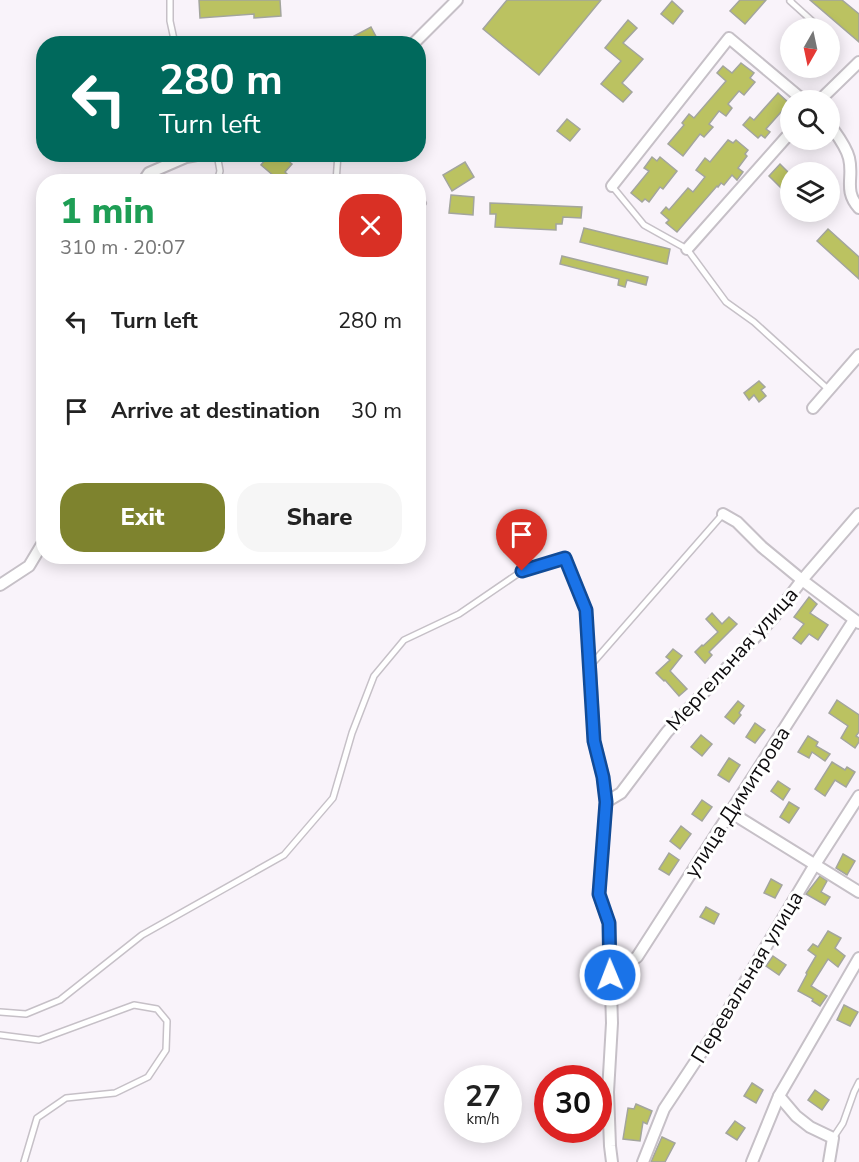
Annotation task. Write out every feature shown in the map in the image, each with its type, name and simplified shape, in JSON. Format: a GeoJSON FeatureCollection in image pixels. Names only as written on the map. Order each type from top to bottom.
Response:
{"type":"FeatureCollection","features":[{"type":"Feature","properties":{"kind":"street"},"geometry":{"type":"LineString","coordinates":[[421,36],[457,0]]}},
{"type":"Feature","properties":{"kind":"street"},"geometry":{"type":"LineString","coordinates":[[612,186],[729,38],[791,90]]}},
{"type":"Feature","properties":{"kind":"street"},"geometry":{"type":"LineString","coordinates":[[830,90],[859,62]]}},
{"type":"Feature","properties":{"kind":"street"},"geometry":{"type":"LineString","coordinates":[[840,140],[849,159],[849,191],[853,202],[859,208]]}},
{"type":"Feature","properties":{"kind":"street"},"geometry":{"type":"LineString","coordinates":[[687,249],[780,144]]}},
{"type":"Feature","properties":{"kind":"street"},"geometry":{"type":"LineString","coordinates":[[148,174],[173,162]]}},
{"type":"Feature","properties":{"kind":"street"},"geometry":{"type":"LineString","coordinates":[[813,408],[859,355]]}},
{"type":"Feature","properties":{"kind":"street"},"geometry":{"type":"LineString","coordinates":[[723,513],[737,522],[762,547],[802,580],[857,622]]}},
{"type":"Feature","properties":{"kind":"street","name":"Мергельная улица"},"geometry":{"type":"LineString","coordinates":[[606,802],[621,793],[667,732],[774,617],[802,580],[859,514]]}},
{"type":"Feature","properties":{"kind":"street"},"geometry":{"type":"LineString","coordinates":[[0,585],[29,566],[36,554]]}},
{"type":"Feature","properties":{"kind":"street","name":"улица Димитрова"},"geometry":{"type":"LineString","coordinates":[[610,975],[638,957],[730,812],[857,622]]}},
{"type":"Feature","properties":{"kind":"street"},"geometry":{"type":"LineString","coordinates":[[590,666],[594,741],[603,777],[606,802],[599,894],[609,923],[612,1023],[608,1092],[612,1162]]}},
{"type":"Feature","properties":{"kind":"street","name":"Перевальная улица"},"geometry":{"type":"LineString","coordinates":[[643,1162],[664,1109],[717,1029],[814,866],[859,796]]}},
{"type":"Feature","properties":{"kind":"street"},"geometry":{"type":"LineString","coordinates":[[730,812],[859,892]]}},
{"type":"Feature","properties":{"kind":"street"},"geometry":{"type":"LineString","coordinates":[[752,1162],[779,1096],[859,958]]}},
{"type":"Feature","properties":{"kind":"street"},"geometry":{"type":"LineString","coordinates":[[779,1096],[796,1116],[810,1127],[832,1138],[829,1162]]}},
{"type":"Feature","properties":{"kind":"lane"},"geometry":{"type":"LineString","coordinates":[[170,0],[170,21],[174,36]]}},
{"type":"Feature","properties":{"kind":"lane"},"geometry":{"type":"LineString","coordinates":[[791,0],[809,18]]}},
{"type":"Feature","properties":{"kind":"lane"},"geometry":{"type":"LineString","coordinates":[[612,186],[644,225],[687,249],[726,302],[754,322],[829,390]]}},
{"type":"Feature","properties":{"kind":"lane"},"geometry":{"type":"LineString","coordinates":[[590,666],[723,513]]}},
{"type":"Feature","properties":{"kind":"lane"},"geometry":{"type":"LineString","coordinates":[[0,1012],[26,1014],[60,1000],[142,935],[285,855],[333,798],[352,733],[374,676],[404,640],[459,614],[522,571],[565,558],[586,610],[590,666]]}},
{"type":"Feature","properties":{"kind":"lane"},"geometry":{"type":"LineString","coordinates":[[0,1035],[39,1040],[134,1005],[157,1009],[167,1021],[166,1050],[148,1077],[115,1093],[66,1098],[37,1118],[24,1162]]}},
{"type":"Feature","properties":{"kind":"lane"},"geometry":{"type":"LineString","coordinates":[[832,1138],[843,1123],[859,1082]]}},
{"type":"Feature","properties":{"kind":"building"},"geometry":{"type":"Polygon","coordinates":[[[199,0],[280,0],[281,16],[254,18],[254,14],[200,18],[199,0]]]}},
{"type":"Feature","properties":{"kind":"building"},"geometry":{"type":"Polygon","coordinates":[[[507,0],[601,0],[539,75],[483,29],[507,0]]]}},
{"type":"Feature","properties":{"kind":"building"},"geometry":{"type":"Polygon","coordinates":[[[740,0],[766,0],[745,24],[730,11],[740,0]]]}},
{"type":"Feature","properties":{"kind":"building"},"geometry":{"type":"Polygon","coordinates":[[[810,0],[842,0],[859,14],[859,42],[840,26],[840,18],[831,18],[810,0]]]}},
{"type":"Feature","properties":{"kind":"building"},"geometry":{"type":"Polygon","coordinates":[[[672,1],[683,11],[673,24],[661,14],[672,1]]]}},
{"type":"Feature","properties":{"kind":"building"},"geometry":{"type":"Polygon","coordinates":[[[628,20],[637,28],[623,43],[643,59],[622,83],[632,92],[623,102],[601,84],[621,61],[605,48],[628,20]]]}},
{"type":"Feature","properties":{"kind":"building"},"geometry":{"type":"Polygon","coordinates":[[[371,27],[376,36],[354,36],[371,27]]]}},
{"type":"Feature","properties":{"kind":"building"},"geometry":{"type":"Polygon","coordinates":[[[741,63],[754,73],[750,78],[755,82],[744,95],[739,91],[728,104],[732,108],[726,116],[719,111],[709,124],[713,127],[704,137],[700,134],[683,156],[668,144],[684,125],[682,123],[689,114],[694,118],[726,81],[717,73],[723,66],[732,73],[741,63]]]}},
{"type":"Feature","properties":{"kind":"building"},"geometry":{"type":"Polygon","coordinates":[[[778,93],[780,95],[780,113],[766,129],[770,132],[765,138],[761,135],[758,138],[743,125],[750,117],[754,120],[778,93]]]}},
{"type":"Feature","properties":{"kind":"building"},"geometry":{"type":"Polygon","coordinates":[[[567,119],[580,129],[570,141],[557,131],[567,119]]]}},
{"type":"Feature","properties":{"kind":"building"},"geometry":{"type":"Polygon","coordinates":[[[728,140],[733,143],[736,140],[748,150],[745,154],[747,156],[738,168],[743,172],[737,180],[732,175],[724,185],[721,183],[717,186],[677,232],[666,223],[669,220],[661,213],[666,207],[669,210],[688,188],[693,192],[705,177],[696,170],[705,158],[710,162],[728,140]]]}},
{"type":"Feature","properties":{"kind":"building"},"geometry":{"type":"Polygon","coordinates":[[[652,157],[657,161],[660,157],[677,171],[663,189],[660,187],[649,202],[645,199],[642,202],[631,193],[649,171],[644,168],[652,157]]]}},
{"type":"Feature","properties":{"kind":"building"},"geometry":{"type":"Polygon","coordinates":[[[263,162],[290,162],[292,164],[285,172],[287,174],[272,174],[261,165],[263,162]]]}},
{"type":"Feature","properties":{"kind":"building"},"geometry":{"type":"Polygon","coordinates":[[[465,162],[474,177],[452,191],[443,175],[465,162]]]}},
{"type":"Feature","properties":{"kind":"building"},"geometry":{"type":"Polygon","coordinates":[[[780,164],[780,187],[769,176],[780,164]]]}},
{"type":"Feature","properties":{"kind":"building"},"geometry":{"type":"Polygon","coordinates":[[[451,195],[474,197],[473,215],[449,213],[451,195]]]}},
{"type":"Feature","properties":{"kind":"building"},"geometry":{"type":"Polygon","coordinates":[[[490,203],[582,207],[581,218],[563,217],[562,224],[556,224],[556,230],[495,227],[496,214],[490,214],[490,203]]]}},
{"type":"Feature","properties":{"kind":"building"},"geometry":{"type":"Polygon","coordinates":[[[584,228],[670,249],[667,264],[580,242],[584,228]]]}},
{"type":"Feature","properties":{"kind":"building"},"geometry":{"type":"Polygon","coordinates":[[[828,229],[859,257],[859,279],[817,241],[828,229]]]}},
{"type":"Feature","properties":{"kind":"building"},"geometry":{"type":"Polygon","coordinates":[[[562,256],[648,277],[646,285],[627,280],[625,287],[618,285],[619,279],[560,264],[562,256]]]}},
{"type":"Feature","properties":{"kind":"building"},"geometry":{"type":"Polygon","coordinates":[[[759,381],[765,387],[761,390],[766,396],[759,402],[754,395],[749,400],[744,393],[759,381]]]}},
{"type":"Feature","properties":{"kind":"building"},"geometry":{"type":"Polygon","coordinates":[[[809,597],[817,604],[810,613],[828,625],[818,640],[809,634],[801,644],[793,638],[804,624],[794,617],[809,597]]]}},
{"type":"Feature","properties":{"kind":"building"},"geometry":{"type":"Polygon","coordinates":[[[712,613],[722,624],[729,617],[737,624],[709,652],[712,655],[705,663],[695,652],[718,632],[706,619],[712,613]]]}},
{"type":"Feature","properties":{"kind":"building"},"geometry":{"type":"Polygon","coordinates":[[[673,649],[682,656],[670,671],[687,689],[679,696],[656,673],[670,660],[666,657],[673,649]]]}},
{"type":"Feature","properties":{"kind":"building"},"geometry":{"type":"Polygon","coordinates":[[[837,700],[859,715],[859,732],[856,736],[859,742],[855,748],[841,738],[848,726],[829,713],[837,700]]]}},
{"type":"Feature","properties":{"kind":"building"},"geometry":{"type":"Polygon","coordinates":[[[738,701],[744,706],[734,724],[725,717],[738,701]]]}},
{"type":"Feature","properties":{"kind":"building"},"geometry":{"type":"Polygon","coordinates":[[[755,723],[765,730],[755,743],[746,737],[755,723]]]}},
{"type":"Feature","properties":{"kind":"building"},"geometry":{"type":"Polygon","coordinates":[[[701,735],[712,744],[702,756],[691,747],[701,735]]]}},
{"type":"Feature","properties":{"kind":"building"},"geometry":{"type":"Polygon","coordinates":[[[808,736],[818,742],[816,746],[830,754],[825,761],[812,752],[809,758],[798,752],[808,736]]]}},
{"type":"Feature","properties":{"kind":"building"},"geometry":{"type":"Polygon","coordinates":[[[729,758],[740,765],[729,782],[718,775],[729,758]]]}},
{"type":"Feature","properties":{"kind":"building"},"geometry":{"type":"Polygon","coordinates":[[[832,762],[845,770],[847,767],[855,772],[846,787],[835,780],[825,796],[815,789],[832,762]]]}},
{"type":"Feature","properties":{"kind":"building"},"geometry":{"type":"Polygon","coordinates":[[[778,781],[790,789],[783,800],[771,791],[778,781]]]}},
{"type":"Feature","properties":{"kind":"building"},"geometry":{"type":"Polygon","coordinates":[[[702,800],[712,807],[702,821],[692,814],[702,800]]]}},
{"type":"Feature","properties":{"kind":"building"},"geometry":{"type":"Polygon","coordinates":[[[789,802],[799,808],[789,823],[780,817],[789,802]]]}},
{"type":"Feature","properties":{"kind":"building"},"geometry":{"type":"Polygon","coordinates":[[[681,826],[691,834],[680,849],[670,841],[681,826]]]}},
{"type":"Feature","properties":{"kind":"building"},"geometry":{"type":"Polygon","coordinates":[[[669,853],[679,860],[669,875],[659,869],[669,853]]]}},
{"type":"Feature","properties":{"kind":"building"},"geometry":{"type":"Polygon","coordinates":[[[843,854],[855,861],[847,875],[836,868],[843,854]]]}},
{"type":"Feature","properties":{"kind":"building"},"geometry":{"type":"Polygon","coordinates":[[[820,876],[827,881],[821,892],[830,897],[825,905],[806,894],[820,876]]]}},
{"type":"Feature","properties":{"kind":"building"},"geometry":{"type":"Polygon","coordinates":[[[771,879],[782,885],[775,898],[764,893],[771,879]]]}},
{"type":"Feature","properties":{"kind":"building"},"geometry":{"type":"Polygon","coordinates":[[[706,907],[719,914],[714,924],[700,917],[706,907]]]}},
{"type":"Feature","properties":{"kind":"building"},"geometry":{"type":"Polygon","coordinates":[[[828,931],[841,938],[835,948],[845,956],[838,967],[828,959],[811,986],[827,996],[820,1006],[812,1001],[813,999],[798,991],[816,956],[808,950],[813,944],[818,947],[828,931]]]}},
{"type":"Feature","properties":{"kind":"building"},"geometry":{"type":"Polygon","coordinates":[[[773,956],[786,965],[779,975],[766,966],[773,956]]]}},
{"type":"Feature","properties":{"kind":"building"},"geometry":{"type":"Polygon","coordinates":[[[844,1005],[858,1012],[850,1026],[837,1020],[844,1005]]]}},
{"type":"Feature","properties":{"kind":"building"},"geometry":{"type":"Polygon","coordinates":[[[752,1083],[763,1090],[756,1103],[744,1096],[752,1083]]]}},
{"type":"Feature","properties":{"kind":"building"},"geometry":{"type":"Polygon","coordinates":[[[815,1090],[829,1100],[822,1110],[808,1100],[815,1090]]]}},
{"type":"Feature","properties":{"kind":"building"},"geometry":{"type":"Polygon","coordinates":[[[636,1104],[652,1111],[647,1124],[643,1122],[640,1141],[623,1139],[628,1108],[634,1109],[636,1104]]]}},
{"type":"Feature","properties":{"kind":"building"},"geometry":{"type":"Polygon","coordinates":[[[735,1121],[745,1128],[737,1140],[726,1133],[735,1121]]]}},
{"type":"Feature","properties":{"kind":"building"},"geometry":{"type":"Polygon","coordinates":[[[662,1137],[675,1143],[665,1162],[651,1162],[662,1137]]]}},
{"type":"Feature","properties":{"kind":"route"},"geometry":{"type":"LineString","coordinates":[[522,571],[565,558],[586,610],[594,741],[603,777],[606,802],[599,894],[609,923],[610,975]]}}]}
